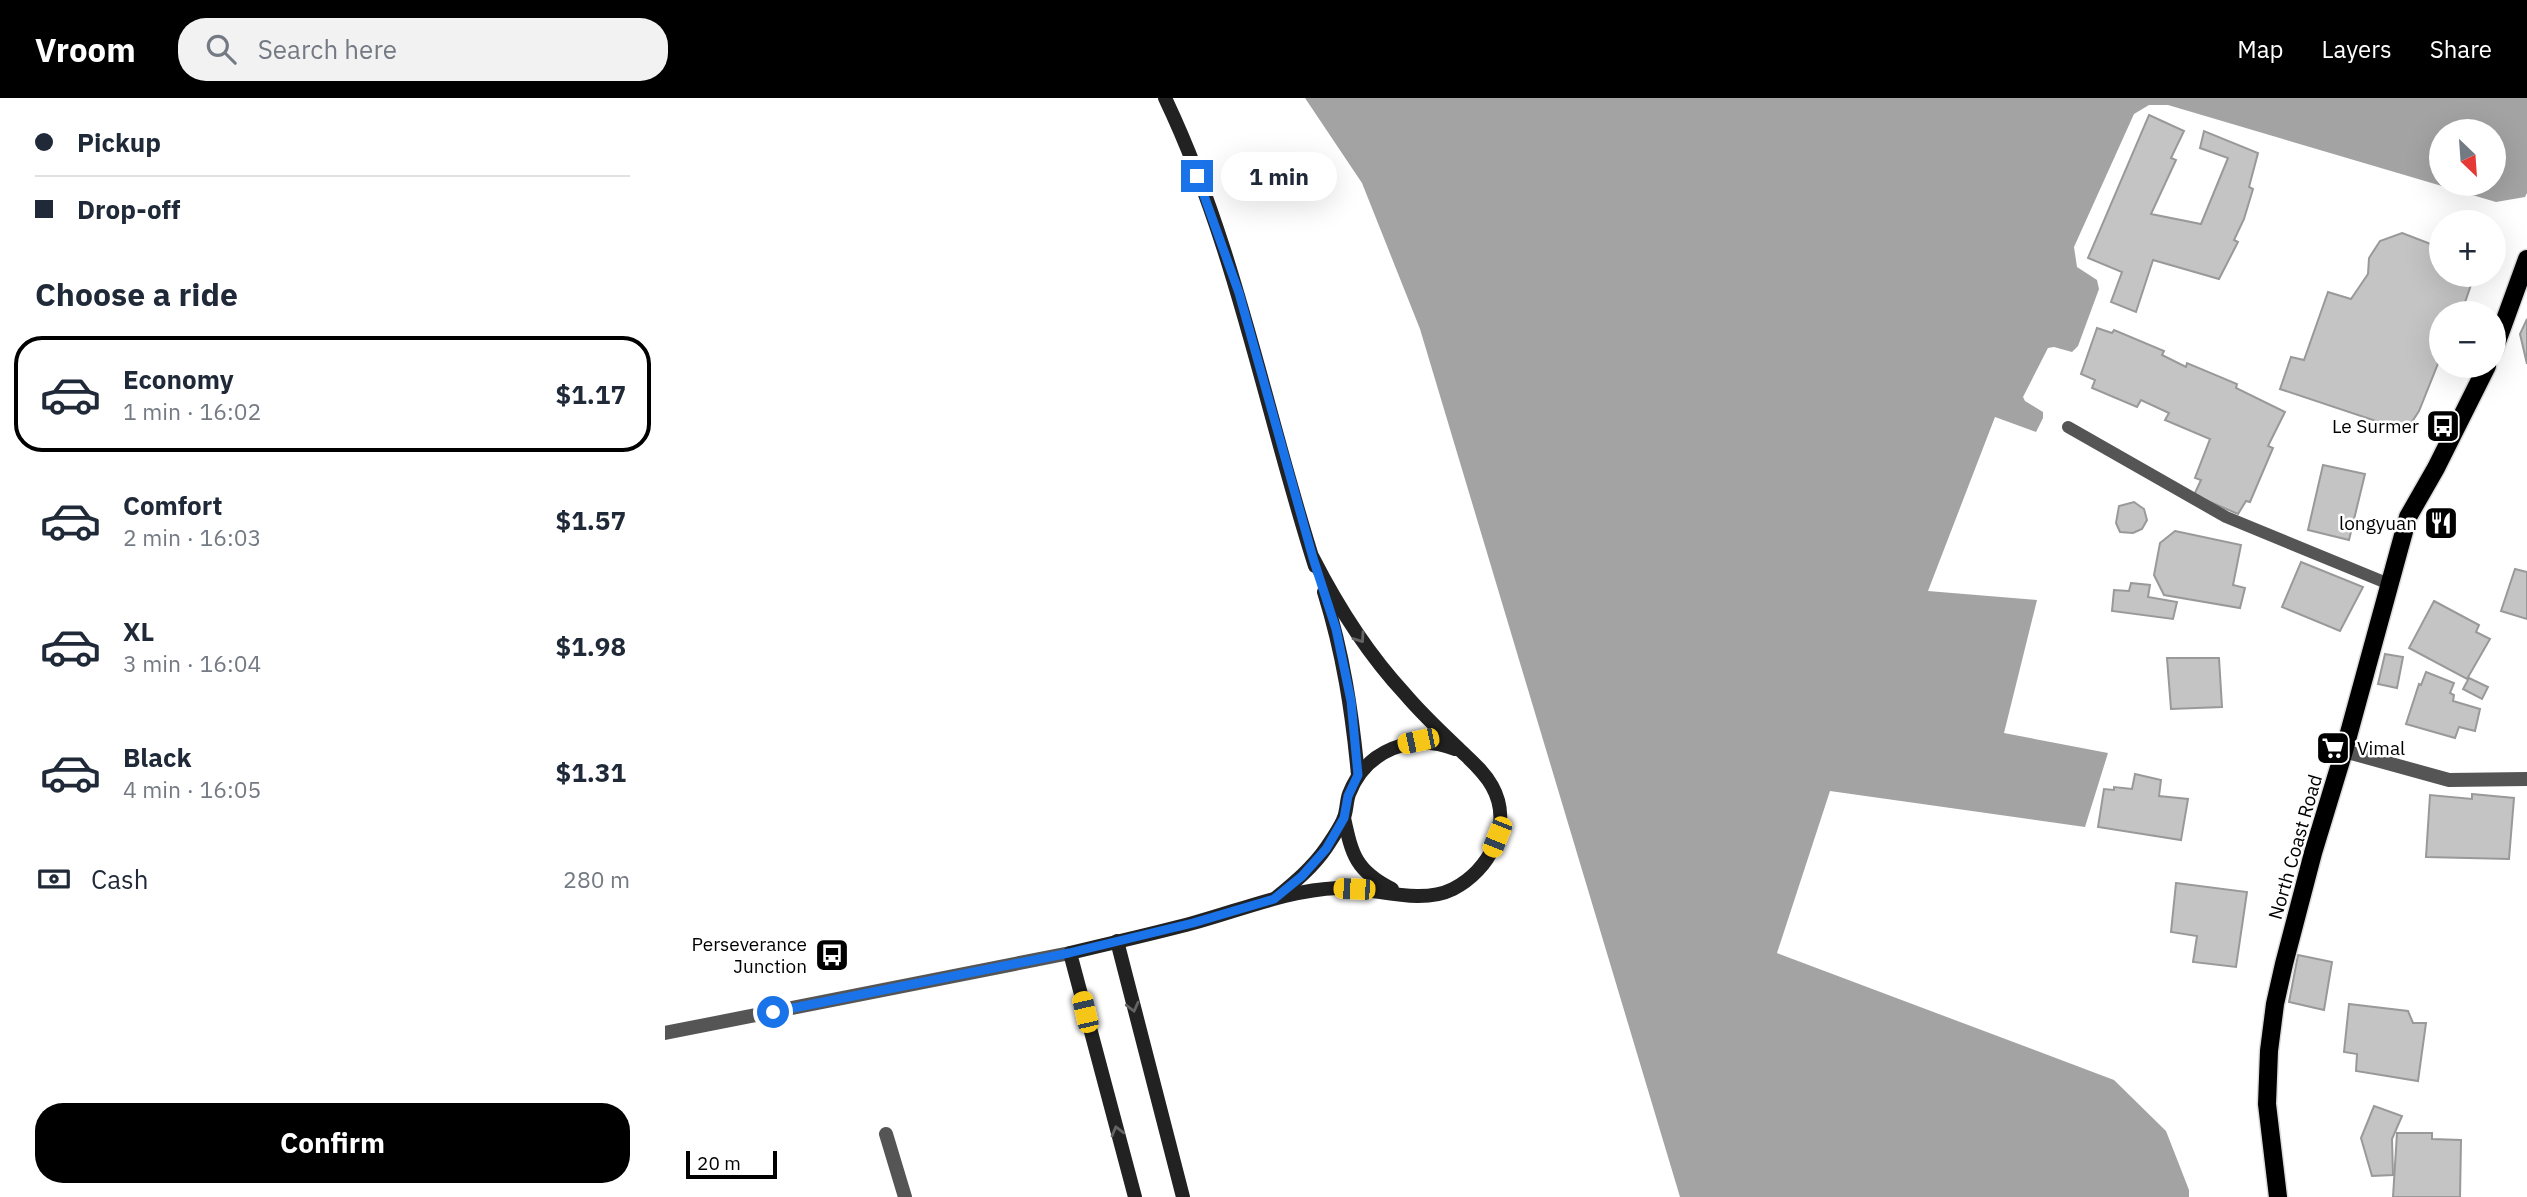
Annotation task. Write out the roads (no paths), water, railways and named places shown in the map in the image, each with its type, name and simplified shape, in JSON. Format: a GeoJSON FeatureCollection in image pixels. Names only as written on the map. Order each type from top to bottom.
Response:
{"type":"FeatureCollection","features":[{"type":"Feature","properties":{"kind":"main road"},"geometry":{"type":"LineString","coordinates":[[2506,317],[2527,259]]}},
{"type":"Feature","properties":{"kind":"main road","name":"North Coast Road"},"geometry":{"type":"LineString","coordinates":[[2278,1197],[2267,1104],[2269,1051],[2275,1004],[2313,853],[2408,517],[2481,378]]}},
{"type":"Feature","properties":{"kind":"street"},"geometry":{"type":"LineString","coordinates":[[1165,98],[1180,128],[1239,293],[1313,558],[1336,629],[1351,701],[1358,775]]}},
{"type":"Feature","properties":{"kind":"street"},"geometry":{"type":"LineString","coordinates":[[665,1033],[1069,953],[1193,923],[1306,891],[1338,888],[1427,896],[1451,890],[1472,878],[1488,860],[1497,837],[1500,813],[1494,789],[1481,769],[1414,704],[1378,663],[1332,595],[1313,558]]}},
{"type":"Feature","properties":{"kind":"street"},"geometry":{"type":"LineString","coordinates":[[1403,894],[1372,879],[1351,852],[1344,818],[1348,796],[1358,775],[1374,758],[1395,746],[1418,741],[1441,744],[1463,753]]}},
{"type":"Feature","properties":{"kind":"street"},"geometry":{"type":"LineString","coordinates":[[2344,751],[2449,780],[2527,779]]}},
{"type":"Feature","properties":{"kind":"street"},"geometry":{"type":"LineString","coordinates":[[1274,899],[1302,876],[1318,858],[1344,818]]}},
{"type":"Feature","properties":{"kind":"street"},"geometry":{"type":"LineString","coordinates":[[1117,941],[1183,1197]]}},
{"type":"Feature","properties":{"kind":"street"},"geometry":{"type":"LineString","coordinates":[[1069,953],[1135,1197]]}},
{"type":"Feature","properties":{"kind":"street"},"geometry":{"type":"LineString","coordinates":[[886,1134],[905,1197]]}},
{"type":"Feature","properties":{"kind":"lane"},"geometry":{"type":"LineString","coordinates":[[2068,427],[2225,517],[2389,584]]}},
{"type":"Feature","properties":{"kind":"place","name":"Le Surmer"},"geometry":{"type":"Point","coordinates":[2443,426]}},
{"type":"Feature","properties":{"kind":"place","name":"longyuan"},"geometry":{"type":"Point","coordinates":[2441,523]}},
{"type":"Feature","properties":{"kind":"place","name":"Vimal"},"geometry":{"type":"Point","coordinates":[2333,748]}},
{"type":"Feature","properties":{"kind":"place","name":"Perseverance Junction"},"geometry":{"type":"Point","coordinates":[832,955]}}]}
